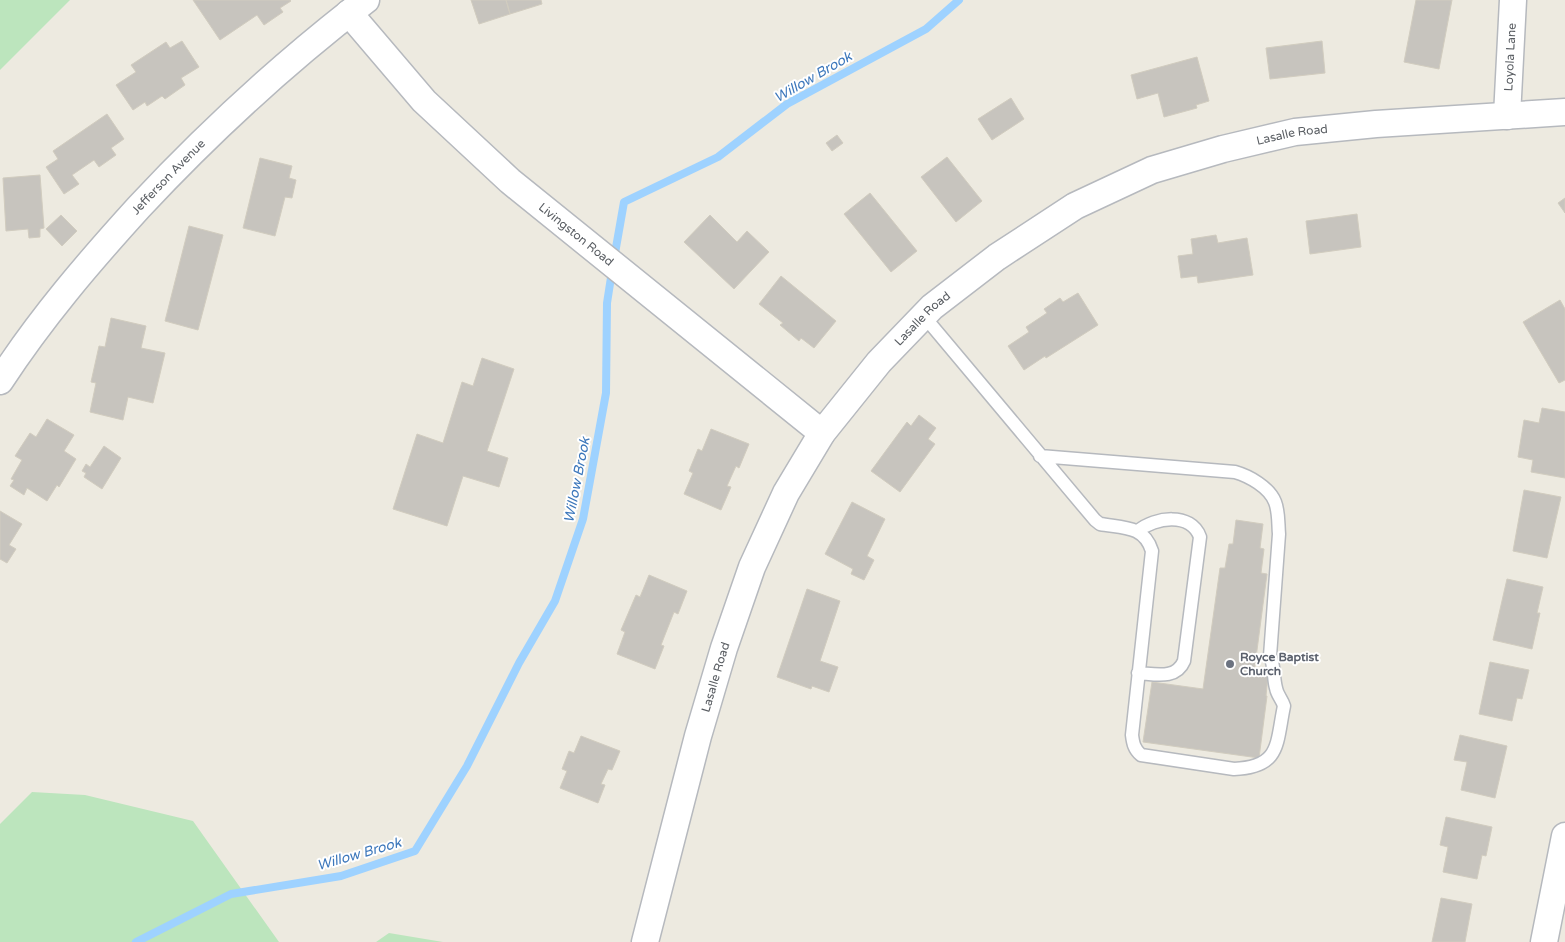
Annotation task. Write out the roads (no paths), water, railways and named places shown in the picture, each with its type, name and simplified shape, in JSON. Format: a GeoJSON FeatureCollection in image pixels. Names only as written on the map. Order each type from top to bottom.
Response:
{"type":"FeatureCollection","features":[{"type":"Feature","properties":{"kind":"street","name":"Loyola Lane"},"geometry":{"type":"LineString","coordinates":[[1508,116],[1513,0]]}},
{"type":"Feature","properties":{"kind":"street","name":"Jefferson Avenue"},"geometry":{"type":"LineString","coordinates":[[0,381],[47,314],[89,261],[173,171],[250,96],[357,6]]}},
{"type":"Feature","properties":{"kind":"street","name":"Livingston Road"},"geometry":{"type":"LineString","coordinates":[[357,6],[424,101],[510,181],[822,434]]}},
{"type":"Feature","properties":{"kind":"street","name":"Lasalle Road"},"geometry":{"type":"LineString","coordinates":[[645,942],[698,736],[724,648],[752,568],[786,493],[822,434],[879,362],[923,315],[997,257],[1075,206],[1152,170],[1223,149],[1295,132],[1376,124],[1565,112]]}},
{"type":"Feature","properties":{"kind":"street"},"geometry":{"type":"LineString","coordinates":[[1544,942],[1565,836]]}},
{"type":"Feature","properties":{"kind":"lane"},"geometry":{"type":"LineString","coordinates":[[923,315],[1040,456],[1095,520],[1100,524],[1138,531],[1145,537],[1152,551],[1132,735],[1135,748],[1141,755],[1234,769],[1264,763],[1271,758],[1275,749],[1284,706],[1276,689],[1275,670],[1270,656],[1279,534],[1278,514],[1274,499],[1246,474],[1040,456]]}},
{"type":"Feature","properties":{"kind":"lane"},"geometry":{"type":"LineString","coordinates":[[1138,531],[1149,524],[1171,520],[1192,524],[1200,537],[1182,666],[1170,674],[1138,673]]}},
{"type":"Feature","properties":{"kind":"waterway","name":"Willow Brook"},"geometry":{"type":"LineString","coordinates":[[614,259],[624,202],[718,157],[787,104],[926,29],[959,0]]}},
{"type":"Feature","properties":{"kind":"waterway","name":"Willow Brook"},"geometry":{"type":"LineString","coordinates":[[136,942],[231,894],[341,876],[415,851],[467,766],[519,663],[555,601],[583,519],[606,393],[607,303],[612,271]]}},
{"type":"Feature","properties":{"kind":"place","name":"Royce Baptist Church"},"geometry":{"type":"Point","coordinates":[1230,664]}}]}
